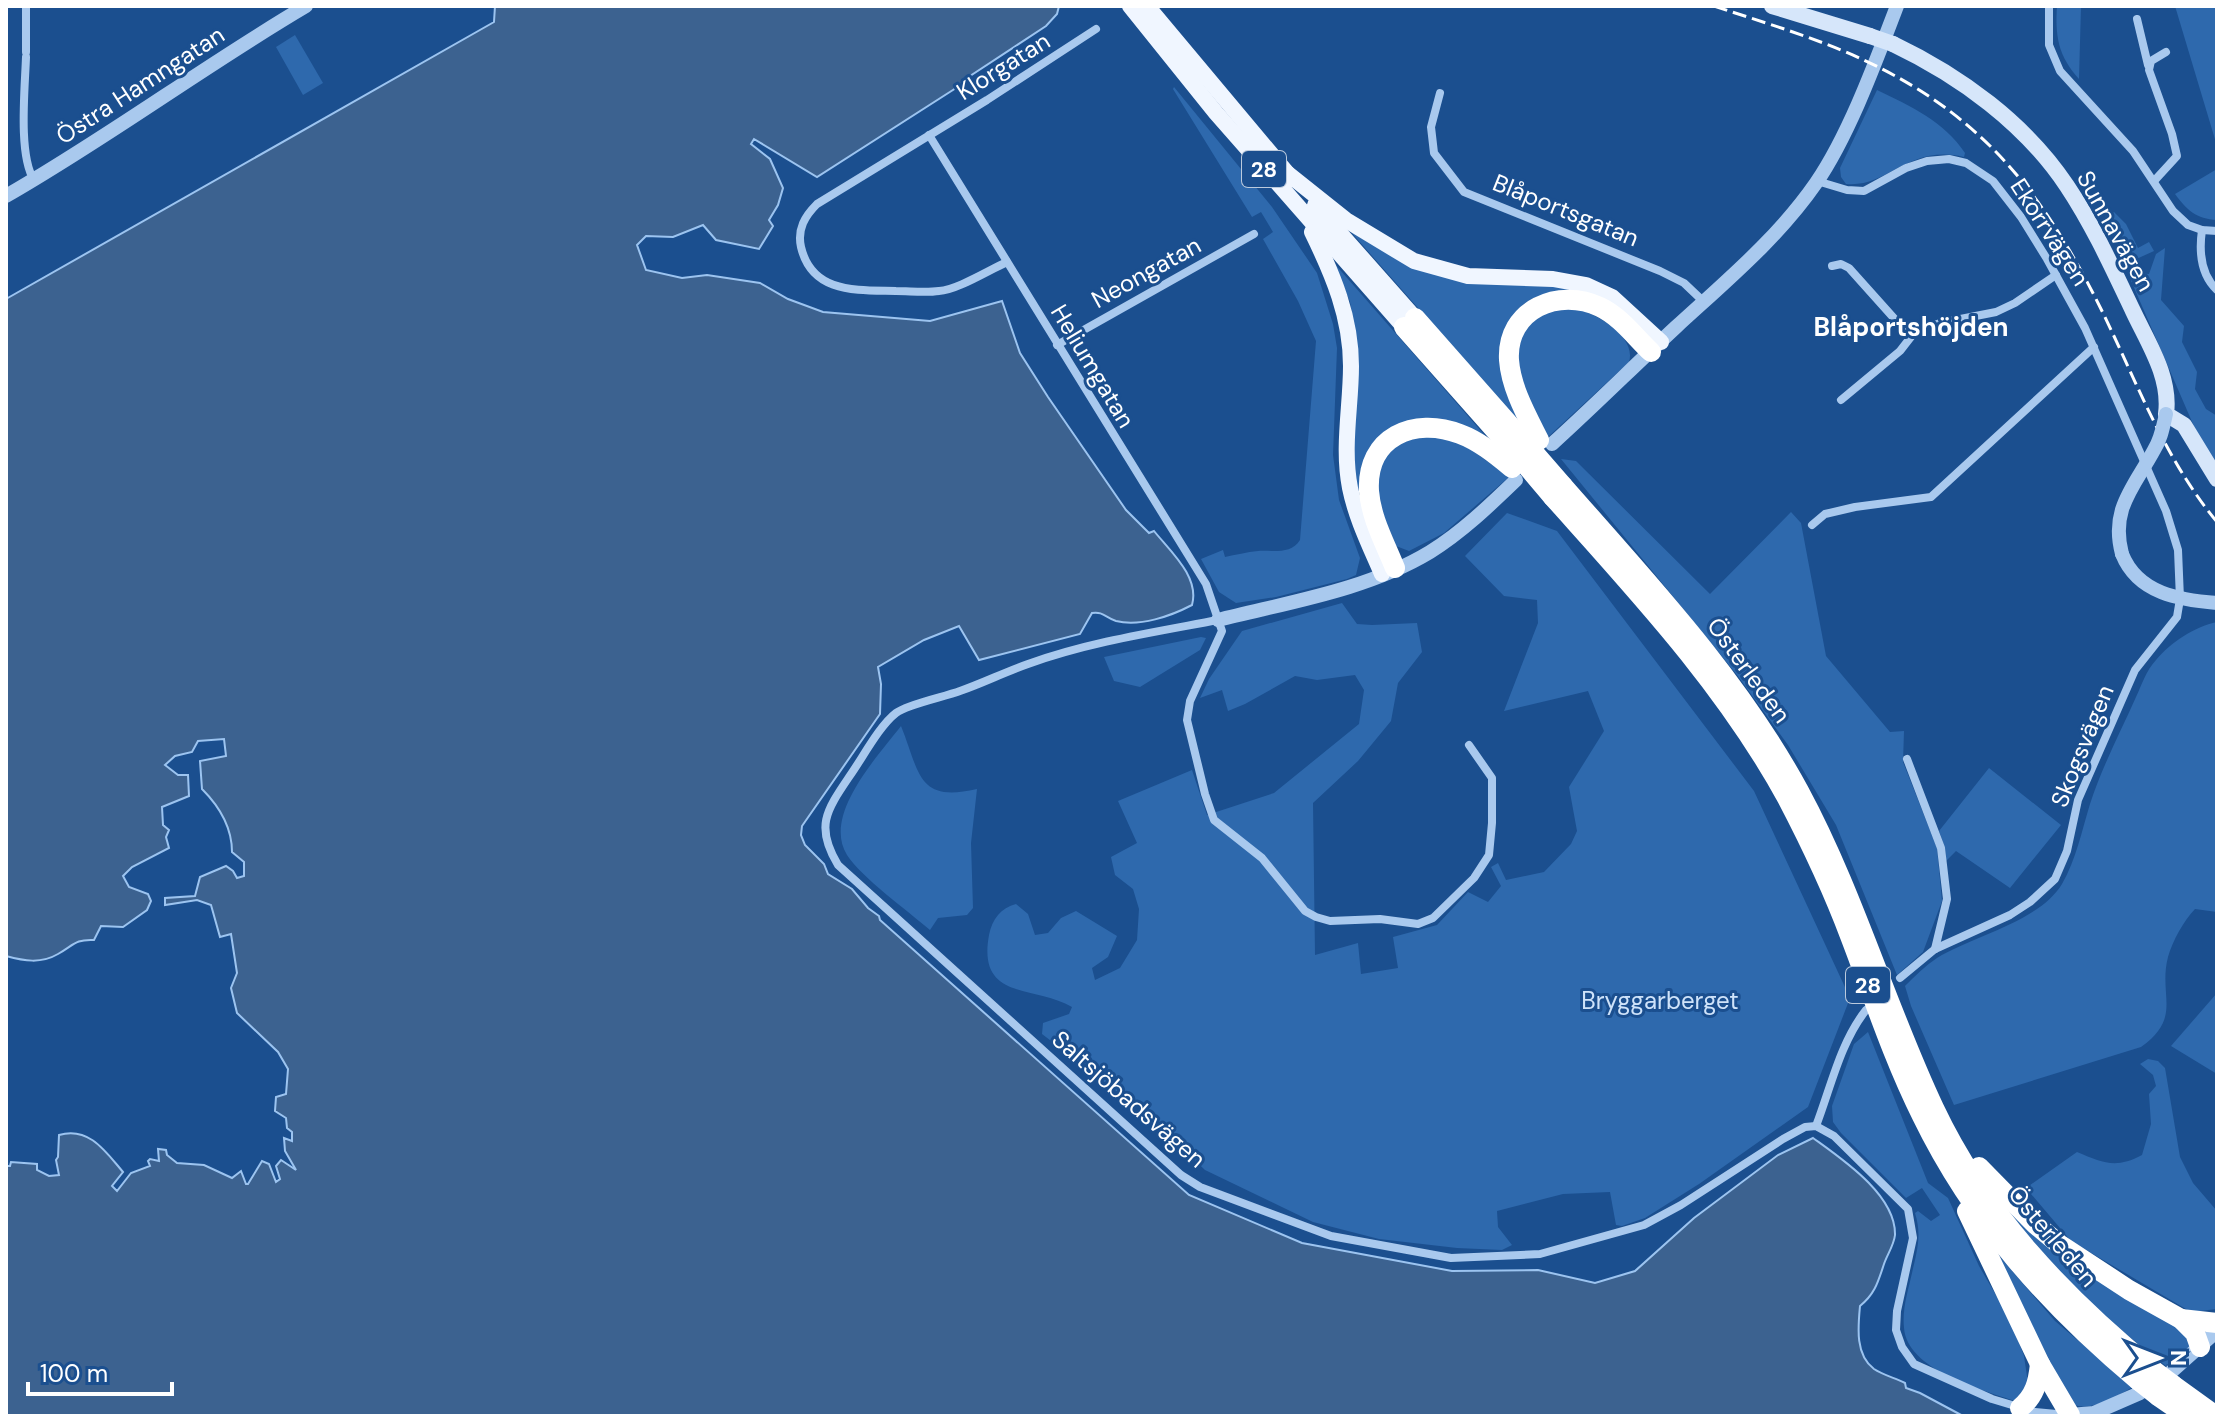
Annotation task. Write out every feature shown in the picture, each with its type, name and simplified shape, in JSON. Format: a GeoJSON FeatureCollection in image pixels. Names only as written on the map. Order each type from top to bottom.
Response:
{"type":"FeatureCollection","features":[{"type":"Feature","properties":{"kind":"highway"},"geometry":{"type":"LineString","coordinates":[[1388,571],[1369,487],[1373,462],[1388,441],[1409,430],[1433,427],[1528,457],[1520,398],[1509,361],[1510,340],[1518,323],[1530,311],[1556,300],[1570,299],[1593,305],[1656,347]]}},
{"type":"Feature","properties":{"kind":"highway","name":"Österleden"},"geometry":{"type":"LineString","coordinates":[[1410,323],[1528,457],[1659,618],[1711,684],[1777,782],[1807,837],[1836,901],[1907,1085],[1954,1173],[1984,1220],[2025,1273],[2072,1323],[2156,1383],[2216,1416]]}},
{"type":"Feature","properties":{"kind":"highway","name":"Österleden"},"geometry":{"type":"LineString","coordinates":[[1558,494],[1672,610],[1724,675],[1775,750],[1831,856],[1935,1110],[1995,1210],[2075,1303],[2187,1416]]}},
{"type":"Feature","properties":{"kind":"highway"},"geometry":{"type":"LineString","coordinates":[[1935,1110],[1983,1171],[2035,1224],[2129,1290],[2181,1319],[2195,1333],[2200,1347]]}},
{"type":"Feature","properties":{"kind":"highway"},"geometry":{"type":"LineString","coordinates":[[1954,1173],[1982,1246],[2040,1364],[2070,1416]]}},
{"type":"Feature","properties":{"kind":"highway"},"geometry":{"type":"LineString","coordinates":[[2181,1319],[2217,1323]]}},
{"type":"Feature","properties":{"kind":"highway"},"geometry":{"type":"LineString","coordinates":[[2020,1408],[2028,1402],[2036,1388],[2040,1364]]}},
{"type":"Feature","properties":{"kind":"main road","name":"Österleden"},"geometry":{"type":"LineString","coordinates":[[1130,6],[1216,113],[1303,213],[1410,323]]}},
{"type":"Feature","properties":{"kind":"main road","name":"Österleden"},"geometry":{"type":"LineString","coordinates":[[1147,6],[1410,323]]}},
{"type":"Feature","properties":{"kind":"main road","name":"Sunnavägen"},"geometry":{"type":"LineString","coordinates":[[1772,6],[1814,13],[1893,44],[1935,65],[1986,101],[2026,137],[2068,187],[2105,252],[2165,381],[2166,414]]}},
{"type":"Feature","properties":{"kind":"main road"},"geometry":{"type":"LineString","coordinates":[[1287,173],[1346,220],[1414,261],[1468,276],[1553,279],[1586,285],[1612,297],[1656,347]]}},
{"type":"Feature","properties":{"kind":"main road"},"geometry":{"type":"LineString","coordinates":[[1303,213],[1345,310],[1351,367],[1348,474],[1359,520],[1388,571]]}},
{"type":"Feature","properties":{"kind":"main road"},"geometry":{"type":"LineString","coordinates":[[2166,414],[2184,425],[2217,479]]}},
{"type":"Feature","properties":{"kind":"street"},"geometry":{"type":"LineString","coordinates":[[26,6],[25,155],[34,180]]}},
{"type":"Feature","properties":{"kind":"street"},"geometry":{"type":"LineString","coordinates":[[1469,745],[1492,778],[1489,855],[1474,878],[1433,918],[1418,924],[1380,919],[1330,921],[1305,911],[1262,858],[1214,820],[1187,720],[1190,701],[1219,641],[1222,631],[1218,620],[1337,590],[1429,553],[1471,523],[1528,457],[1656,347],[1779,228],[1817,181],[1861,94],[1897,6]]}},
{"type":"Feature","properties":{"kind":"street"},"geometry":{"type":"LineString","coordinates":[[2049,6],[2047,28],[2053,60],[2060,71],[2133,151],[2173,211],[2188,225],[2217,231]]}},
{"type":"Feature","properties":{"kind":"street","name":"Östra Hamngatan"},"geometry":{"type":"LineString","coordinates":[[6,196],[107,135],[299,8]]}},
{"type":"Feature","properties":{"kind":"street"},"geometry":{"type":"LineString","coordinates":[[2137,19],[2149,70],[2177,156],[2155,180]]}},
{"type":"Feature","properties":{"kind":"street","name":"Klorgatan"},"geometry":{"type":"LineString","coordinates":[[1007,262],[943,291],[839,288],[819,278],[806,265],[800,242],[803,219],[817,204],[1096,29]]}},
{"type":"Feature","properties":{"kind":"street"},"geometry":{"type":"LineString","coordinates":[[2149,70],[2151,61],[2166,52]]}},
{"type":"Feature","properties":{"kind":"street","name":"Blåportsgatan"},"geometry":{"type":"LineString","coordinates":[[1440,93],[1431,127],[1434,153],[1464,192],[1660,271],[1684,283],[1704,302]]}},
{"type":"Feature","properties":{"kind":"street","name":"Heliumgatan"},"geometry":{"type":"LineString","coordinates":[[929,135],[1206,584],[1218,620]]}},
{"type":"Feature","properties":{"kind":"street","name":"Ekorrvägen"},"geometry":{"type":"LineString","coordinates":[[1817,181],[1856,192],[1864,191],[1906,168],[1927,161],[1957,160],[1993,181],[2056,275],[2094,347],[2174,531],[2180,599]]}},
{"type":"Feature","properties":{"kind":"street"},"geometry":{"type":"LineString","coordinates":[[2202,230],[2200,243],[2204,271],[2217,290]]}},
{"type":"Feature","properties":{"kind":"street","name":"Neongatan"},"geometry":{"type":"LineString","coordinates":[[1057,345],[1254,234]]}},
{"type":"Feature","properties":{"kind":"street"},"geometry":{"type":"LineString","coordinates":[[1832,266],[1841,264],[1849,268],[1909,335]]}},
{"type":"Feature","properties":{"kind":"street"},"geometry":{"type":"LineString","coordinates":[[1841,400],[1900,351],[1909,335],[1940,323],[1996,312],[2056,275]]}},
{"type":"Feature","properties":{"kind":"street"},"geometry":{"type":"LineString","coordinates":[[1812,525],[1825,514],[1931,497],[2094,347]]}},
{"type":"Feature","properties":{"kind":"street"},"geometry":{"type":"LineString","coordinates":[[2166,414],[2160,440],[2124,501],[2118,529],[2122,554],[2130,569],[2144,583],[2166,595],[2217,603]]}},
{"type":"Feature","properties":{"kind":"street","name":"Skogsvägen"},"geometry":{"type":"LineString","coordinates":[[1900,978],[1935,949],[2010,915],[2055,879],[2067,851],[2078,800],[2135,670],[2174,621],[2180,599]]}},
{"type":"Feature","properties":{"kind":"street","name":"Saltsjöbadsvägen"},"geometry":{"type":"LineString","coordinates":[[1218,620],[1145,634],[1029,663],[897,713],[831,804],[824,831],[828,849],[838,865],[1181,1175],[1200,1187],[1331,1236],[1451,1258],[1540,1254],[1644,1225],[1681,1205],[1783,1139],[1805,1127],[1816,1126]]}},
{"type":"Feature","properties":{"kind":"street"},"geometry":{"type":"LineString","coordinates":[[1907,759],[1941,848],[1947,899],[1935,949]]}},
{"type":"Feature","properties":{"kind":"street"},"geometry":{"type":"LineString","coordinates":[[1866,1010],[1843,1049],[1816,1126],[1834,1136],[1908,1209],[1913,1238],[1897,1311],[1896,1330],[1902,1347],[1914,1364],[1992,1399],[2020,1408],[2070,1416],[2094,1414],[2156,1383],[2217,1331]]}},
{"type":"Feature","properties":{"kind":"green space"},"geometry":{"type":"Polygon","coordinates":[[[2057,6],[2081,6],[2079,79],[2066,62],[2059,45],[2057,6]]]}},
{"type":"Feature","properties":{"kind":"green space"},"geometry":{"type":"Polygon","coordinates":[[[2175,6],[2215,6],[2217,146],[2175,6]]]}},
{"type":"Feature","properties":{"kind":"green space"},"geometry":{"type":"Polygon","coordinates":[[[295,35],[323,83],[303,95],[276,47],[295,35]]]}},
{"type":"Feature","properties":{"kind":"green space"},"geometry":{"type":"Polygon","coordinates":[[[1174,87],[1272,207],[1317,273],[1337,348],[1333,455],[1339,500],[1360,558],[1356,575],[1347,579],[1276,597],[1236,603],[1219,592],[1201,559],[1223,550],[1225,557],[1254,551],[1281,551],[1292,548],[1300,540],[1316,341],[1298,301],[1263,239],[1273,232],[1261,212],[1252,217],[1174,87]]]}},
{"type":"Feature","properties":{"kind":"green space"},"geometry":{"type":"Polygon","coordinates":[[[1877,90],[1937,123],[1957,142],[1965,153],[1964,157],[1928,156],[1875,180],[1846,184],[1840,168],[1877,90]]]}},
{"type":"Feature","properties":{"kind":"green space"},"geometry":{"type":"Polygon","coordinates":[[[2217,169],[2217,220],[2193,213],[2175,194],[2217,169]]]}},
{"type":"Feature","properties":{"kind":"green space"},"geometry":{"type":"Polygon","coordinates":[[[2114,212],[2126,224],[2138,248],[2149,242],[2154,251],[2132,261],[2105,216],[2114,212]]]}},
{"type":"Feature","properties":{"kind":"green space"},"geometry":{"type":"Polygon","coordinates":[[[1351,232],[1403,262],[1568,284],[1625,319],[1546,296],[1529,300],[1521,307],[1508,325],[1522,426],[1351,232]]]}},
{"type":"Feature","properties":{"kind":"green space"},"geometry":{"type":"Polygon","coordinates":[[[2165,248],[2161,300],[2184,326],[2182,342],[2197,372],[2195,389],[2206,409],[2217,416],[2217,466],[2196,431],[2126,269],[2130,267],[2136,273],[2149,274],[2156,254],[2165,248]]]}},
{"type":"Feature","properties":{"kind":"green space"},"geometry":{"type":"Polygon","coordinates":[[[1334,263],[1488,439],[1401,424],[1385,431],[1371,445],[1361,467],[1363,504],[1353,473],[1353,319],[1350,302],[1334,263]]]}},
{"type":"Feature","properties":{"kind":"green space"},"geometry":{"type":"Polygon","coordinates":[[[1548,309],[1574,309],[1603,320],[1621,335],[1630,353],[1629,362],[1548,437],[1522,385],[1516,356],[1524,330],[1548,309]]]}},
{"type":"Feature","properties":{"kind":"green space"},"geometry":{"type":"Polygon","coordinates":[[[1425,435],[1462,443],[1509,477],[1444,533],[1409,551],[1396,546],[1382,508],[1378,481],[1385,457],[1395,447],[1425,435]]]}},
{"type":"Feature","properties":{"kind":"green space"},"geometry":{"type":"Polygon","coordinates":[[[1561,459],[1576,461],[1710,594],[1791,512],[1801,523],[1826,656],[1890,732],[1904,731],[1903,762],[1937,848],[1942,901],[1923,952],[1897,975],[1836,825],[1788,745],[1737,675],[1561,459]]]}},
{"type":"Feature","properties":{"kind":"green space","name":"Bryggarberget"},"geometry":{"type":"Polygon","coordinates":[[[1507,513],[1557,531],[1754,791],[1850,998],[1808,1107],[1645,1218],[1616,1225],[1610,1192],[1563,1194],[1497,1211],[1498,1227],[1512,1245],[1502,1250],[1379,1239],[1313,1222],[1205,1170],[1149,1116],[1042,1034],[1043,1023],[1069,1014],[1072,1007],[1012,988],[1000,981],[992,971],[988,956],[989,935],[998,915],[1016,904],[1028,914],[1035,935],[1048,933],[1061,918],[1076,911],[1117,936],[1108,957],[1092,968],[1095,980],[1120,968],[1137,940],[1139,909],[1133,889],[1115,875],[1111,857],[1137,843],[1118,801],[1192,770],[1207,815],[1274,793],[1359,724],[1364,690],[1355,675],[1317,680],[1295,676],[1228,711],[1222,690],[1200,698],[1209,679],[1242,631],[1342,603],[1357,624],[1417,623],[1422,652],[1398,683],[1391,721],[1358,761],[1313,803],[1315,955],[1358,943],[1361,974],[1398,968],[1393,937],[1437,925],[1468,892],[1488,902],[1501,886],[1491,867],[1498,863],[1506,880],[1544,872],[1571,844],[1577,831],[1569,787],[1604,731],[1588,691],[1504,711],[1538,623],[1537,600],[1504,596],[1465,556],[1507,513]]]}},
{"type":"Feature","properties":{"kind":"green space"},"geometry":{"type":"Polygon","coordinates":[[[2217,622],[2217,912],[2195,909],[2176,938],[2168,957],[2162,1026],[2141,1047],[1954,1105],[1905,986],[1937,958],[2022,918],[2052,897],[2071,865],[2100,777],[2142,682],[2162,653],[2176,641],[2217,622]]]}},
{"type":"Feature","properties":{"kind":"green space"},"geometry":{"type":"Polygon","coordinates":[[[1206,638],[1200,650],[1140,687],[1114,681],[1104,657],[1206,638]]]}},
{"type":"Feature","properties":{"kind":"green space"},"geometry":{"type":"Polygon","coordinates":[[[901,726],[918,770],[932,788],[942,792],[977,789],[971,843],[973,908],[967,915],[938,918],[930,930],[854,864],[841,839],[842,822],[856,787],[901,726]]]}},
{"type":"Feature","properties":{"kind":"green space"},"geometry":{"type":"Polygon","coordinates":[[[1989,768],[2061,825],[2010,888],[1956,851],[1946,861],[1939,831],[1989,768]]]}},
{"type":"Feature","properties":{"kind":"green space"},"geometry":{"type":"Polygon","coordinates":[[[2217,993],[2217,1074],[2171,1046],[2217,993]]]}},
{"type":"Feature","properties":{"kind":"green space"},"geometry":{"type":"Polygon","coordinates":[[[1868,1032],[1928,1183],[1948,1198],[1979,1266],[2011,1321],[2024,1356],[2028,1383],[2020,1400],[2012,1400],[1947,1375],[1918,1355],[1908,1342],[1904,1314],[1918,1243],[1915,1213],[1918,1211],[1931,1221],[1940,1215],[1922,1188],[1906,1198],[1833,1122],[1832,1106],[1854,1044],[1868,1032]]]}},
{"type":"Feature","properties":{"kind":"green space"},"geometry":{"type":"Polygon","coordinates":[[[2148,1059],[2158,1061],[2165,1068],[2180,1157],[2193,1183],[2217,1211],[2217,1309],[2191,1312],[2071,1241],[2026,1188],[2077,1152],[2110,1163],[2125,1162],[2142,1155],[2151,1124],[2149,1094],[2156,1086],[2153,1075],[2140,1064],[2148,1059]]]}},
{"type":"Feature","properties":{"kind":"green space"},"geometry":{"type":"Polygon","coordinates":[[[2008,1211],[2181,1327],[2190,1346],[2166,1366],[2082,1294],[2008,1211]]]}},
{"type":"Feature","properties":{"kind":"green space"},"geometry":{"type":"Polygon","coordinates":[[[1989,1244],[2055,1321],[2133,1387],[2094,1405],[2071,1403],[1989,1244]]]}},
{"type":"Feature","properties":{"kind":"shaded area"},"geometry":{"type":"Polygon","coordinates":[[[495,6],[1059,6],[1057,14],[1046,26],[817,177],[754,139],[751,144],[770,159],[783,188],[769,220],[773,226],[759,249],[716,240],[703,225],[673,237],[646,236],[637,245],[646,270],[682,278],[707,275],[760,283],[788,299],[823,312],[930,321],[1002,301],[1020,353],[1048,397],[1126,510],[1149,533],[1154,531],[1182,565],[1192,584],[1192,605],[1155,619],[1135,623],[1092,613],[1080,634],[979,660],[959,626],[924,640],[878,667],[880,714],[802,826],[805,845],[824,864],[828,874],[852,889],[880,920],[1189,1195],[1302,1243],[1452,1271],[1538,1270],[1595,1283],[1635,1271],[1694,1218],[1778,1155],[1813,1138],[1865,1179],[1887,1206],[1893,1220],[1895,1235],[1892,1246],[1875,1287],[1860,1306],[1859,1340],[1864,1356],[1874,1369],[1963,1416],[6,1416],[6,1166],[10,1166],[11,1162],[37,1164],[37,1170],[49,1176],[59,1175],[56,1160],[59,1135],[70,1133],[88,1137],[123,1172],[112,1186],[117,1191],[131,1173],[150,1166],[150,1159],[159,1161],[158,1149],[166,1150],[167,1155],[177,1163],[204,1165],[232,1178],[241,1171],[246,1184],[262,1161],[269,1164],[276,1182],[280,1179],[276,1166],[281,1160],[296,1170],[285,1151],[284,1138],[292,1141],[292,1132],[287,1128],[286,1118],[275,1111],[276,1097],[286,1094],[288,1069],[278,1052],[237,1013],[231,988],[237,973],[231,934],[220,937],[211,905],[197,900],[165,905],[165,898],[195,896],[200,877],[226,866],[237,878],[244,876],[244,862],[232,852],[230,834],[223,818],[202,789],[200,761],[226,756],[224,739],[198,741],[192,752],[175,756],[165,765],[178,775],[188,775],[189,796],[162,807],[163,825],[169,830],[166,837],[169,848],[132,867],[123,876],[129,887],[148,894],[151,901],[147,910],[123,927],[101,926],[94,940],[78,942],[52,957],[32,961],[6,956],[6,299],[494,22],[495,6]]]}},
{"type":"Feature","properties":{"kind":"railway"},"geometry":{"type":"LineString","coordinates":[[1714,6],[1794,32],[1888,72],[1929,96],[1965,123],[1997,153],[2053,224],[2077,264],[2166,446],[2217,522]]}},
{"type":"Feature","properties":{"kind":"district","name":"Blåportshöjden"},"geometry":{"type":"Point","coordinates":[1911,327]}}]}
